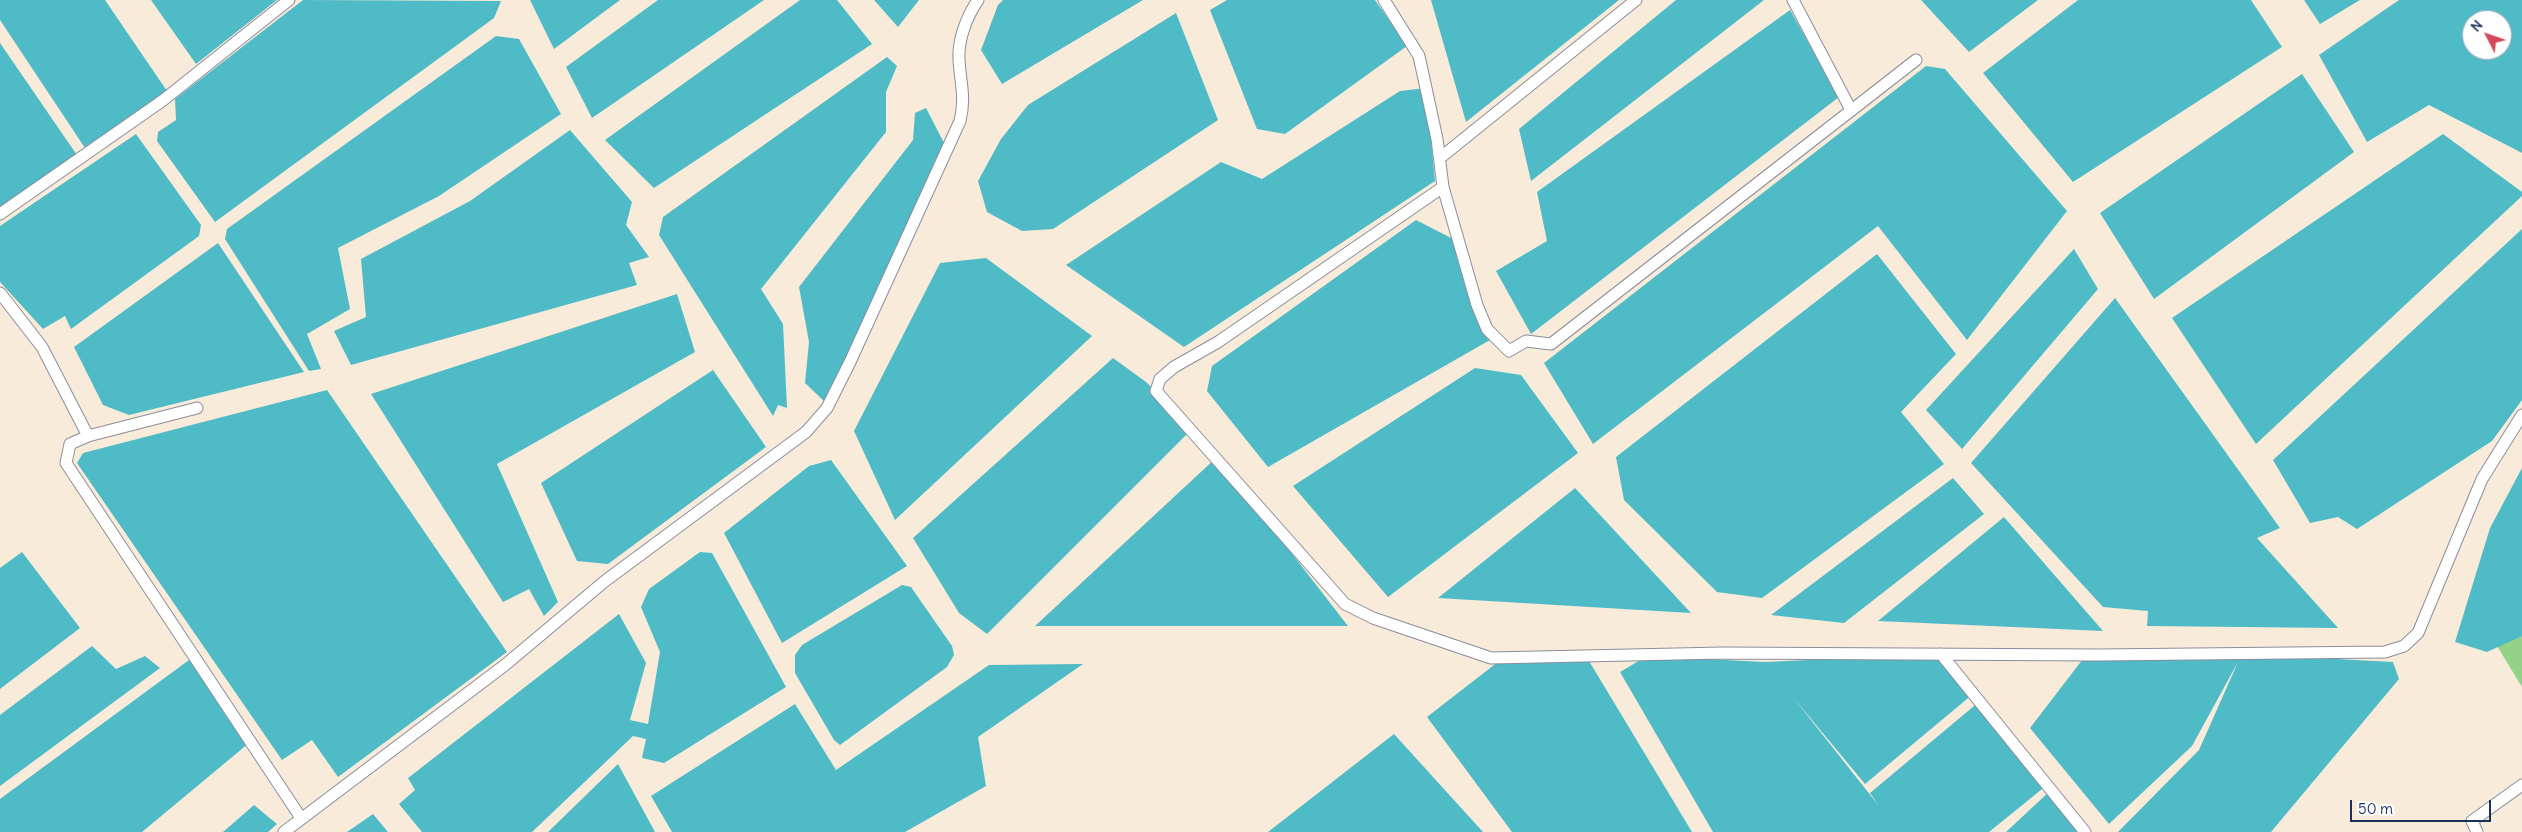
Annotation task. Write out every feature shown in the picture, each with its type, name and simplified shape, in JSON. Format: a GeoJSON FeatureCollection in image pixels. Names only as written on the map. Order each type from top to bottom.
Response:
{"type":"FeatureCollection","features":[{"type":"Feature","properties":{"kind":"lane"},"geometry":{"type":"LineString","coordinates":[[0,214],[162,101],[289,0]]}},
{"type":"Feature","properties":{"kind":"lane"},"geometry":{"type":"LineString","coordinates":[[284,832],[505,664],[604,581],[806,432],[827,408],[850,362],[960,121],[964,104],[959,58],[961,36],[978,0]]}},
{"type":"Feature","properties":{"kind":"lane"},"geometry":{"type":"LineString","coordinates":[[1384,0],[1419,56],[1440,158],[1443,187],[1477,305],[1487,329],[1509,351],[1526,341],[1551,344],[1916,60]]}},
{"type":"Feature","properties":{"kind":"lane"},"geometry":{"type":"LineString","coordinates":[[1440,158],[1636,0]]}},
{"type":"Feature","properties":{"kind":"lane"},"geometry":{"type":"LineString","coordinates":[[1793,0],[1851,110]]}},
{"type":"Feature","properties":{"kind":"lane"},"geometry":{"type":"LineString","coordinates":[[1443,187],[1218,342],[1174,367],[1160,380],[1156,391],[1345,604],[1373,618],[1491,658],[1722,652],[2098,655],[2385,652],[2404,646],[2418,633],[2482,480],[2522,415]]}},
{"type":"Feature","properties":{"kind":"lane"},"geometry":{"type":"LineString","coordinates":[[0,293],[42,347],[88,436]]}},
{"type":"Feature","properties":{"kind":"lane"},"geometry":{"type":"LineString","coordinates":[[197,408],[88,436],[70,444],[66,462],[301,818]]}},
{"type":"Feature","properties":{"kind":"lane"},"geometry":{"type":"LineString","coordinates":[[1941,654],[2085,832]]}},
{"type":"Feature","properties":{"kind":"lane"},"geometry":{"type":"LineString","coordinates":[[2477,832],[2472,821],[2522,785]]}},
{"type":"Feature","properties":{"kind":"green space"},"geometry":{"type":"Polygon","coordinates":[[[2522,630],[2522,687],[2497,646],[2522,630]]]}},
{"type":"Feature","properties":{"kind":"water"},"geometry":{"type":"Polygon","coordinates":[[[0,0],[105,0],[167,91],[85,148],[0,20],[0,0]]]}},
{"type":"Feature","properties":{"kind":"water"},"geometry":{"type":"Polygon","coordinates":[[[151,0],[277,0],[196,64],[151,0]]]}},
{"type":"Feature","properties":{"kind":"water"},"geometry":{"type":"Polygon","coordinates":[[[303,0],[501,1],[494,18],[215,222],[157,141],[158,132],[176,120],[175,99],[303,0]]]}},
{"type":"Feature","properties":{"kind":"water"},"geometry":{"type":"Polygon","coordinates":[[[530,0],[620,0],[554,49],[530,0]]]}},
{"type":"Feature","properties":{"kind":"water"},"geometry":{"type":"Polygon","coordinates":[[[658,0],[764,0],[592,118],[566,67],[658,0]]]}},
{"type":"Feature","properties":{"kind":"water"},"geometry":{"type":"Polygon","coordinates":[[[800,0],[837,0],[872,44],[654,188],[605,140],[800,0]]]}},
{"type":"Feature","properties":{"kind":"water"},"geometry":{"type":"Polygon","coordinates":[[[874,0],[919,0],[898,27],[874,0]]]}},
{"type":"Feature","properties":{"kind":"water"},"geometry":{"type":"Polygon","coordinates":[[[1003,0],[1143,0],[1002,84],[981,50],[998,5],[1003,0]]]}},
{"type":"Feature","properties":{"kind":"water"},"geometry":{"type":"Polygon","coordinates":[[[1227,0],[1375,0],[1407,46],[1285,134],[1257,129],[1210,10],[1227,0]]]}},
{"type":"Feature","properties":{"kind":"water"},"geometry":{"type":"Polygon","coordinates":[[[1431,0],[1619,0],[1466,122],[1431,0]]]}},
{"type":"Feature","properties":{"kind":"water"},"geometry":{"type":"Polygon","coordinates":[[[1676,0],[1764,0],[1531,181],[1519,129],[1676,0]]]}},
{"type":"Feature","properties":{"kind":"water"},"geometry":{"type":"Polygon","coordinates":[[[1921,0],[2038,0],[1969,52],[1921,0]]]}},
{"type":"Feature","properties":{"kind":"water"},"geometry":{"type":"Polygon","coordinates":[[[2078,0],[2251,0],[2282,47],[2073,182],[1983,73],[2078,0]]]}},
{"type":"Feature","properties":{"kind":"water"},"geometry":{"type":"Polygon","coordinates":[[[2304,0],[2360,0],[2320,24],[2304,0]]]}},
{"type":"Feature","properties":{"kind":"water"},"geometry":{"type":"Polygon","coordinates":[[[2399,0],[2522,0],[2522,153],[2429,105],[2367,142],[2319,55],[2399,0]]]}},
{"type":"Feature","properties":{"kind":"water"},"geometry":{"type":"Polygon","coordinates":[[[1790,10],[1839,97],[1531,334],[1496,271],[1547,241],[1537,192],[1790,10]]]}},
{"type":"Feature","properties":{"kind":"water"},"geometry":{"type":"Polygon","coordinates":[[[1176,13],[1218,120],[1053,229],[1022,231],[987,212],[978,181],[1001,139],[1028,105],[1176,13]]]}},
{"type":"Feature","properties":{"kind":"water"},"geometry":{"type":"Polygon","coordinates":[[[496,36],[519,39],[561,114],[439,196],[338,248],[350,309],[307,334],[321,369],[309,371],[225,239],[227,229],[496,36]]]}},
{"type":"Feature","properties":{"kind":"water"},"geometry":{"type":"Polygon","coordinates":[[[0,43],[79,158],[0,210],[0,43]]]}},
{"type":"Feature","properties":{"kind":"water"},"geometry":{"type":"Polygon","coordinates":[[[887,57],[897,66],[886,92],[886,132],[761,289],[783,324],[787,408],[778,405],[773,416],[659,235],[663,217],[887,57]]]}},
{"type":"Feature","properties":{"kind":"water"},"geometry":{"type":"Polygon","coordinates":[[[1926,66],[1945,69],[2067,211],[1967,340],[1878,226],[1593,444],[1544,363],[1926,66]]]}},
{"type":"Feature","properties":{"kind":"water"},"geometry":{"type":"Polygon","coordinates":[[[2302,74],[2354,152],[2154,299],[2100,213],[2302,74]]]}},
{"type":"Feature","properties":{"kind":"water"},"geometry":{"type":"Polygon","coordinates":[[[1426,88],[1435,181],[1184,347],[1066,265],[1221,162],[1262,179],[1400,91],[1426,88]]]}},
{"type":"Feature","properties":{"kind":"water"},"geometry":{"type":"Polygon","coordinates":[[[926,108],[944,143],[825,402],[805,383],[809,342],[799,287],[913,140],[915,113],[926,108]]]}},
{"type":"Feature","properties":{"kind":"water"},"geometry":{"type":"Polygon","coordinates":[[[570,130],[632,202],[626,225],[649,257],[629,263],[637,285],[351,365],[334,331],[366,317],[361,259],[470,201],[570,130]]]}},
{"type":"Feature","properties":{"kind":"water"},"geometry":{"type":"Polygon","coordinates":[[[136,134],[201,225],[199,236],[71,329],[65,316],[43,329],[0,282],[0,226],[136,134]]]}},
{"type":"Feature","properties":{"kind":"water"},"geometry":{"type":"Polygon","coordinates":[[[2443,134],[2522,192],[2522,196],[2256,444],[2172,318],[2443,134]]]}},
{"type":"Feature","properties":{"kind":"water"},"geometry":{"type":"Polygon","coordinates":[[[1416,220],[1459,242],[1490,340],[1268,467],[1207,391],[1212,366],[1416,220]]]}},
{"type":"Feature","properties":{"kind":"water"},"geometry":{"type":"Polygon","coordinates":[[[2522,229],[2522,400],[2492,441],[2357,529],[2338,517],[2310,523],[2273,460],[2522,229]]]}},
{"type":"Feature","properties":{"kind":"water"},"geometry":{"type":"Polygon","coordinates":[[[218,243],[304,372],[129,415],[103,405],[74,347],[218,243]]]}},
{"type":"Feature","properties":{"kind":"water"},"geometry":{"type":"Polygon","coordinates":[[[2074,249],[2098,289],[1962,449],[1926,410],[2074,249]]]}},
{"type":"Feature","properties":{"kind":"water"},"geometry":{"type":"Polygon","coordinates":[[[1877,254],[1956,354],[1901,412],[1944,464],[1762,598],[1717,592],[1624,500],[1616,457],[1877,254]]]}},
{"type":"Feature","properties":{"kind":"water"},"geometry":{"type":"Polygon","coordinates":[[[986,258],[1092,336],[895,520],[854,431],[940,263],[986,258]]]}},
{"type":"Feature","properties":{"kind":"water"},"geometry":{"type":"Polygon","coordinates":[[[677,294],[695,352],[497,464],[558,602],[544,616],[529,589],[503,602],[371,394],[677,294]]]}},
{"type":"Feature","properties":{"kind":"water"},"geometry":{"type":"Polygon","coordinates":[[[2115,298],[2280,528],[2257,538],[2338,628],[2147,626],[2148,611],[2103,607],[1971,463],[2115,298]]]}},
{"type":"Feature","properties":{"kind":"water"},"geometry":{"type":"Polygon","coordinates":[[[1113,358],[1146,382],[1193,428],[987,634],[959,613],[913,538],[1113,358]]]}},
{"type":"Feature","properties":{"kind":"water"},"geometry":{"type":"Polygon","coordinates":[[[1475,368],[1521,375],[1578,453],[1388,597],[1293,486],[1475,368]]]}},
{"type":"Feature","properties":{"kind":"water"},"geometry":{"type":"Polygon","coordinates":[[[713,370],[766,447],[608,564],[577,561],[541,483],[713,370]]]}},
{"type":"Feature","properties":{"kind":"water"},"geometry":{"type":"Polygon","coordinates":[[[327,390],[507,652],[338,777],[312,740],[282,760],[77,463],[83,453],[327,390]]]}},
{"type":"Feature","properties":{"kind":"water"},"geometry":{"type":"Polygon","coordinates":[[[1217,457],[1348,626],[1035,626],[1217,457]]]}},
{"type":"Feature","properties":{"kind":"water"},"geometry":{"type":"Polygon","coordinates":[[[831,460],[907,566],[782,643],[724,533],[809,466],[831,460]]]}},
{"type":"Feature","properties":{"kind":"water"},"geometry":{"type":"Polygon","coordinates":[[[2522,468],[2522,636],[2487,652],[2455,642],[2490,528],[2522,468]]]}},
{"type":"Feature","properties":{"kind":"water"},"geometry":{"type":"Polygon","coordinates":[[[1953,478],[1984,514],[1844,623],[1771,615],[1953,478]]]}},
{"type":"Feature","properties":{"kind":"water"},"geometry":{"type":"Polygon","coordinates":[[[1575,488],[1691,613],[1438,598],[1575,488]]]}},
{"type":"Feature","properties":{"kind":"water"},"geometry":{"type":"Polygon","coordinates":[[[2004,517],[2103,631],[1878,621],[2004,517]]]}},
{"type":"Feature","properties":{"kind":"water"},"geometry":{"type":"Polygon","coordinates":[[[22,552],[80,628],[0,689],[0,568],[22,552]]]}},
{"type":"Feature","properties":{"kind":"water"},"geometry":{"type":"Polygon","coordinates":[[[700,552],[712,553],[786,687],[664,763],[642,758],[646,739],[633,736],[532,832],[422,832],[399,804],[415,790],[408,778],[619,614],[646,663],[630,720],[648,724],[660,652],[641,607],[649,589],[700,552]]]}},
{"type":"Feature","properties":{"kind":"water"},"geometry":{"type":"Polygon","coordinates":[[[902,585],[911,587],[952,646],[954,655],[947,667],[840,745],[834,740],[795,673],[795,655],[802,645],[902,585]]]}},
{"type":"Feature","properties":{"kind":"water"},"geometry":{"type":"Polygon","coordinates":[[[92,646],[116,669],[145,656],[160,668],[0,786],[0,715],[92,646]]]}},
{"type":"Feature","properties":{"kind":"water"},"geometry":{"type":"Polygon","coordinates":[[[1941,654],[1973,694],[1865,784],[1792,696],[1879,806],[1870,793],[1980,701],[2047,785],[1989,832],[1713,832],[1620,672],[1647,656],[1765,662],[1941,654]]]}},
{"type":"Feature","properties":{"kind":"water"},"geometry":{"type":"Polygon","coordinates":[[[2242,654],[2393,662],[2399,679],[2271,832],[2118,832],[2199,750],[2238,662],[2192,746],[2109,824],[2030,728],[2086,655],[2242,654]]]}},
{"type":"Feature","properties":{"kind":"water"},"geometry":{"type":"Polygon","coordinates":[[[1586,656],[1692,832],[1512,832],[1427,717],[1503,658],[1586,656]]]}},
{"type":"Feature","properties":{"kind":"water"},"geometry":{"type":"Polygon","coordinates":[[[189,660],[249,743],[142,832],[0,832],[0,799],[189,660]]]}},
{"type":"Feature","properties":{"kind":"water"},"geometry":{"type":"Polygon","coordinates":[[[1083,664],[978,737],[986,786],[905,832],[672,832],[651,796],[795,704],[836,770],[989,665],[1083,664]]]}},
{"type":"Feature","properties":{"kind":"water"},"geometry":{"type":"Polygon","coordinates":[[[1394,734],[1483,832],[1268,832],[1394,734]]]}},
{"type":"Feature","properties":{"kind":"water"},"geometry":{"type":"Polygon","coordinates":[[[618,764],[655,832],[548,832],[618,764]]]}},
{"type":"Feature","properties":{"kind":"water"},"geometry":{"type":"Polygon","coordinates":[[[2051,790],[2081,832],[2006,832],[2051,790]]]}},
{"type":"Feature","properties":{"kind":"water"},"geometry":{"type":"Polygon","coordinates":[[[254,805],[277,824],[268,832],[223,832],[254,805]]]}},
{"type":"Feature","properties":{"kind":"water"},"geometry":{"type":"Polygon","coordinates":[[[373,814],[388,832],[347,832],[373,814]]]}}]}
